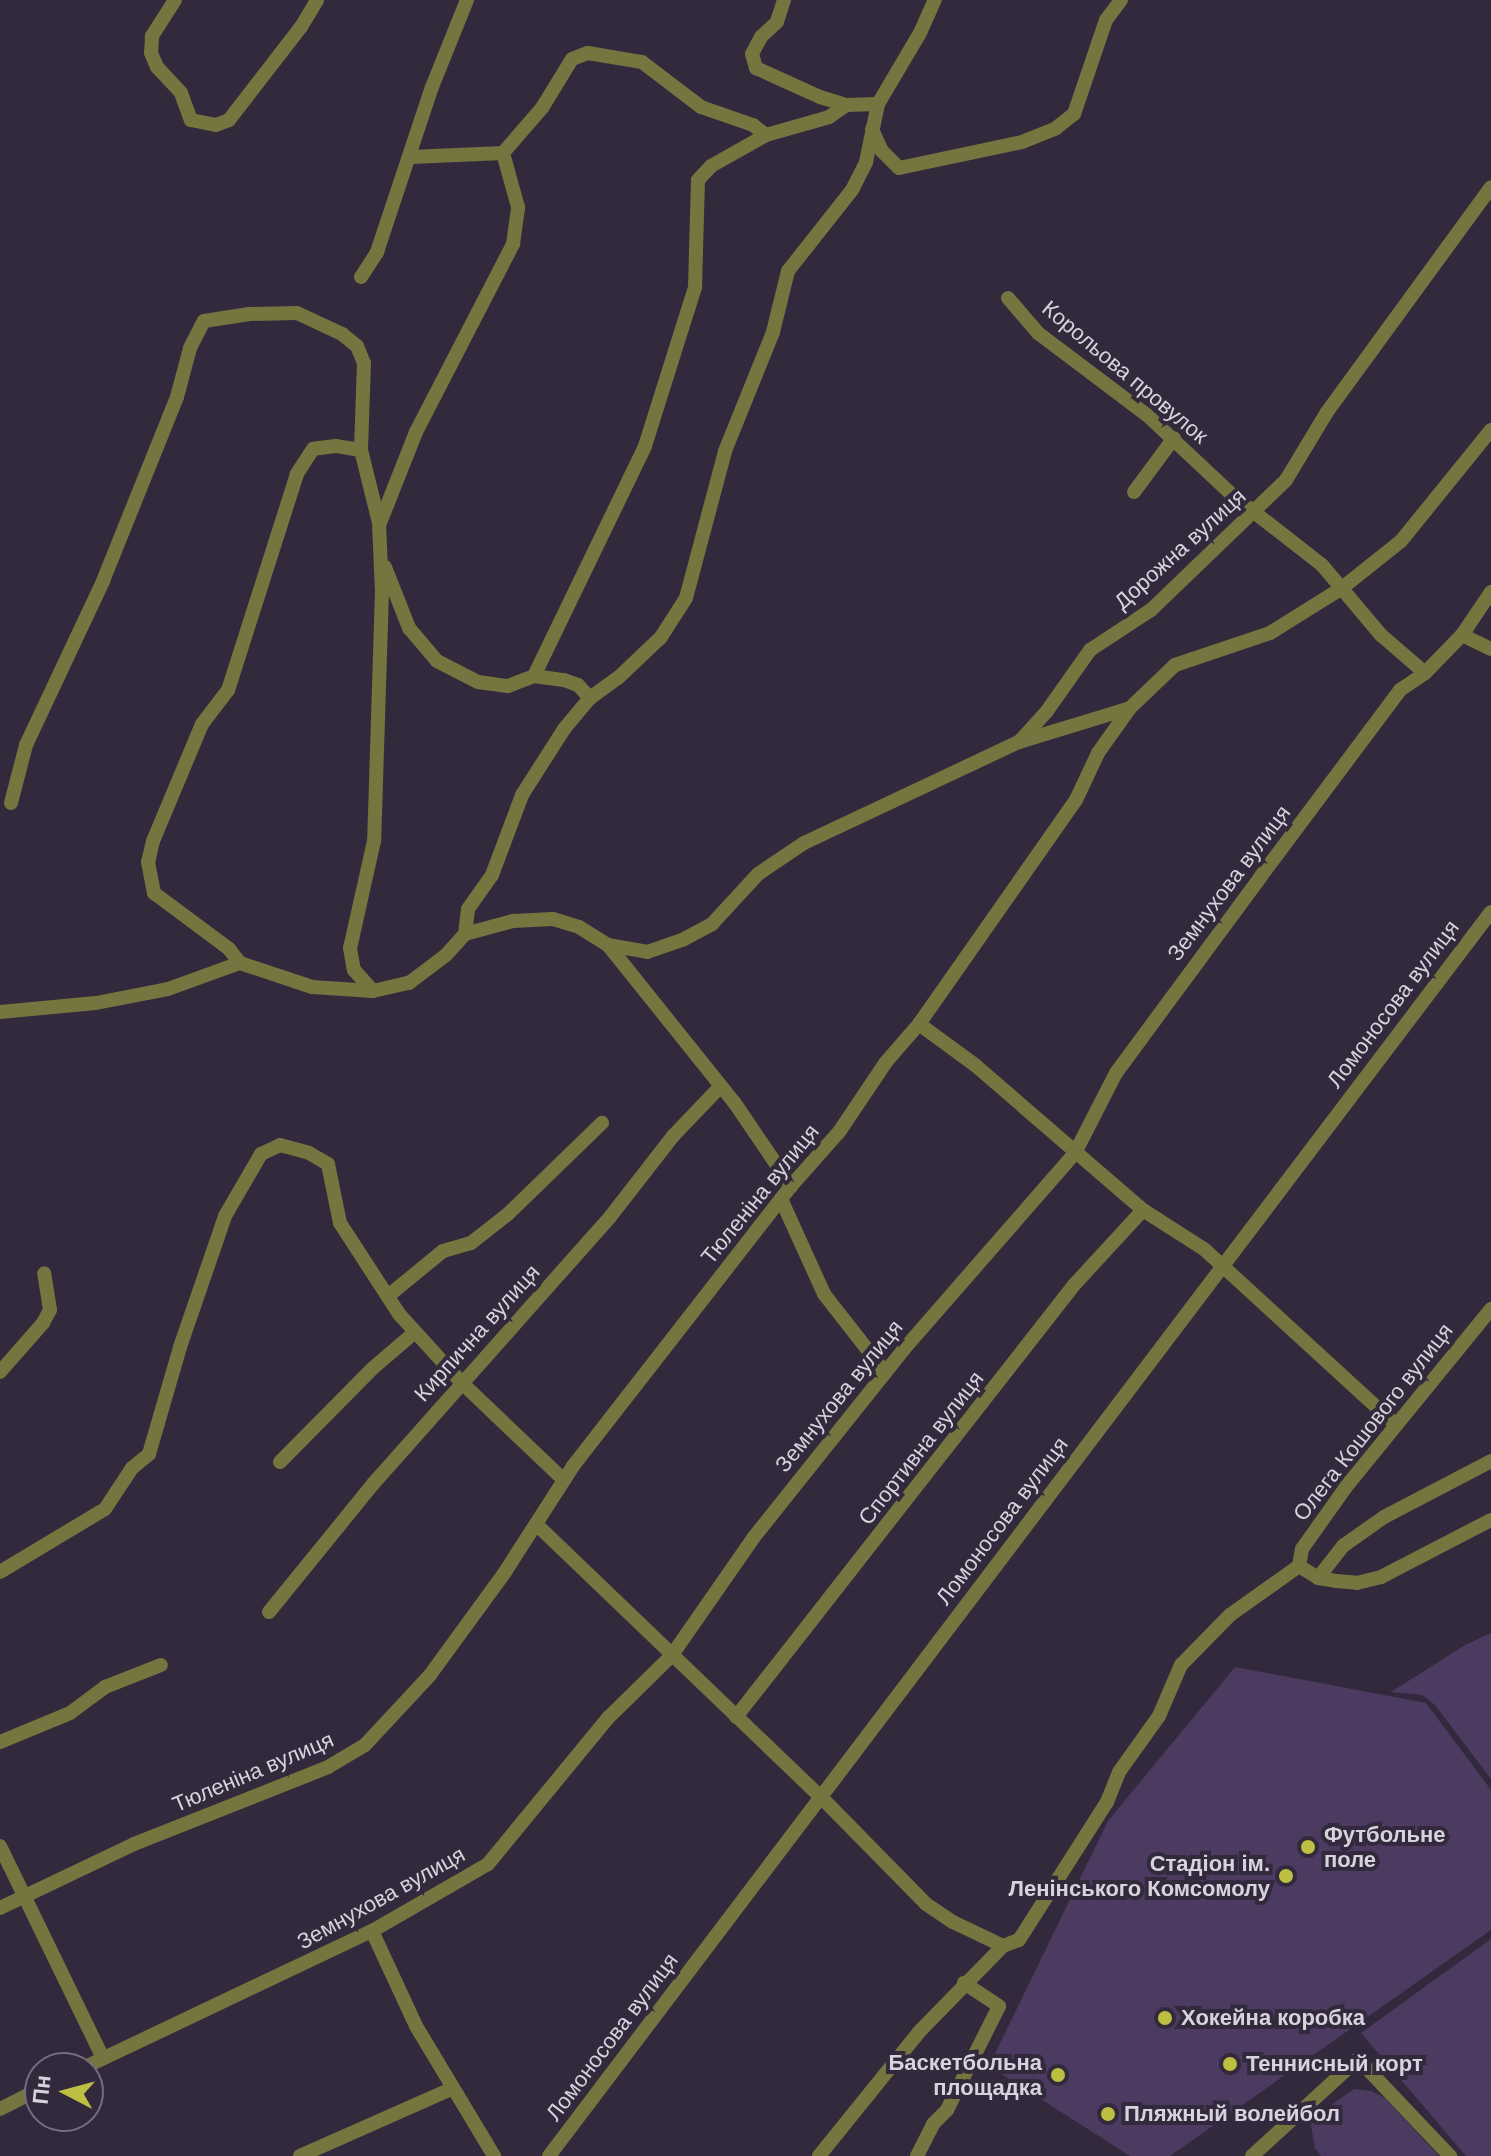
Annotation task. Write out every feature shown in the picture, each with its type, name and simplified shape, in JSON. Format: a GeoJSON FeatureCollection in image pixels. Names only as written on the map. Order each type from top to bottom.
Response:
{"type":"FeatureCollection","features":[{"type":"Feature","properties":{"kind":"street"},"geometry":{"type":"LineString","coordinates":[[175,0],[152,36],[151,53],[157,67],[181,93],[191,120],[216,125],[229,120],[317,0]]}},
{"type":"Feature","properties":{"kind":"street"},"geometry":{"type":"LineString","coordinates":[[361,277],[377,252],[432,87],[467,0]]}},
{"type":"Feature","properties":{"kind":"street"},"geometry":{"type":"LineString","coordinates":[[784,0],[777,22],[761,37],[752,54],[756,68],[820,97],[846,105],[878,104]]}},
{"type":"Feature","properties":{"kind":"street"},"geometry":{"type":"LineString","coordinates":[[465,934],[468,909],[492,875],[522,795],[564,729],[590,698],[618,678],[661,637],[686,598],[725,451],[773,332],[788,271],[852,190],[866,162],[878,104],[920,33],[935,0]]}},
{"type":"Feature","properties":{"kind":"street"},"geometry":{"type":"LineString","coordinates":[[872,128],[882,151],[899,168],[1022,142],[1056,128],[1074,114],[1106,20],[1121,0]]}},
{"type":"Feature","properties":{"kind":"street"},"geometry":{"type":"LineString","coordinates":[[411,157],[503,153],[542,108],[572,59],[588,53],[642,62],[701,107],[753,125],[766,135]]}},
{"type":"Feature","properties":{"kind":"street"},"geometry":{"type":"LineString","coordinates":[[534,676],[645,446],[695,287],[698,180],[711,166],[766,135],[829,117],[846,105]]}},
{"type":"Feature","properties":{"kind":"street"},"geometry":{"type":"LineString","coordinates":[[379,523],[416,432],[513,244],[518,207],[503,153]]}},
{"type":"Feature","properties":{"kind":"street","name":"Дорожна вулиця"},"geometry":{"type":"LineString","coordinates":[[608,945],[647,952],[684,939],[712,924],[758,874],[804,843],[1019,742],[1047,711],[1090,650],[1151,610],[1286,480],[1335,400],[1491,187]]}},
{"type":"Feature","properties":{"kind":"street","name":"Корольова провулок"},"geometry":{"type":"LineString","coordinates":[[1008,298],[1038,333],[1174,438],[1254,512],[1322,565],[1381,635],[1425,673]]}},
{"type":"Feature","properties":{"kind":"street"},"geometry":{"type":"LineString","coordinates":[[11,803],[26,745],[103,581],[177,397],[190,348],[204,321],[249,314],[297,313],[357,346],[364,363],[361,450],[379,523],[382,560],[374,841],[350,948],[354,970],[373,991]]}},
{"type":"Feature","properties":{"kind":"street","name":"Тюленіна вулиця"},"geometry":{"type":"LineString","coordinates":[[0,1908],[134,1844],[328,1767],[365,1745],[430,1675],[564,1480],[791,1186],[839,1132],[886,1062],[919,1024],[1076,800],[1098,753],[1130,708],[1175,665],[1270,633],[1342,588],[1401,541],[1491,430]]}},
{"type":"Feature","properties":{"kind":"street"},"geometry":{"type":"LineString","coordinates":[[1134,492],[1174,438]]}},
{"type":"Feature","properties":{"kind":"street"},"geometry":{"type":"LineString","coordinates":[[361,450],[336,446],[313,449],[297,474],[228,690],[202,724],[153,841],[148,871],[154,893],[229,949],[240,963],[312,987],[373,991],[409,983],[446,955],[465,934],[513,921],[553,919],[579,927],[608,945],[720,1087],[791,1186]]}},
{"type":"Feature","properties":{"kind":"street"},"geometry":{"type":"LineString","coordinates":[[382,560],[409,628],[437,661],[478,682],[508,686],[534,676],[578,685],[590,698]]}},
{"type":"Feature","properties":{"kind":"street","name":"Земнухова вулиця"},"geometry":{"type":"LineString","coordinates":[[104,2058],[418,1908],[488,1864],[608,1718],[672,1655],[754,1537],[885,1372],[1075,1153],[1116,1073],[1400,690],[1425,673],[1462,635],[1491,592]]}},
{"type":"Feature","properties":{"kind":"street"},"geometry":{"type":"LineString","coordinates":[[1462,635],[1491,649]]}},
{"type":"Feature","properties":{"kind":"street"},"geometry":{"type":"LineString","coordinates":[[1019,742],[1130,708]]}},
{"type":"Feature","properties":{"kind":"street","name":"Ломоносова вулиця"},"geometry":{"type":"LineString","coordinates":[[549,2156],[1491,912]]}},
{"type":"Feature","properties":{"kind":"street"},"geometry":{"type":"LineString","coordinates":[[0,1012],[96,1003],[168,989],[240,963]]}},
{"type":"Feature","properties":{"kind":"street"},"geometry":{"type":"LineString","coordinates":[[919,1024],[975,1065],[1143,1210],[1204,1249],[1396,1425]]}},
{"type":"Feature","properties":{"kind":"street","name":"Кирпична вулиця"},"geometry":{"type":"LineString","coordinates":[[269,1612],[373,1484],[610,1217],[673,1136],[720,1087]]}},
{"type":"Feature","properties":{"kind":"street"},"geometry":{"type":"LineString","coordinates":[[388,1296],[443,1251],[471,1243],[508,1214],[602,1123]]}},
{"type":"Feature","properties":{"kind":"street"},"geometry":{"type":"LineString","coordinates":[[0,1572],[105,1509],[132,1468],[149,1454],[180,1347],[225,1216],[241,1182],[261,1154],[280,1145],[309,1153],[328,1164],[340,1223],[388,1296],[415,1332],[462,1383],[564,1480]]}},
{"type":"Feature","properties":{"kind":"street"},"geometry":{"type":"LineString","coordinates":[[781,1199],[824,1294],[885,1372]]}},
{"type":"Feature","properties":{"kind":"street","name":"Спортивна вулиця"},"geometry":{"type":"LineString","coordinates":[[736,1717],[1074,1285],[1143,1210]]}},
{"type":"Feature","properties":{"kind":"street"},"geometry":{"type":"LineString","coordinates":[[0,1372],[43,1323],[50,1310],[44,1273]]}},
{"type":"Feature","properties":{"kind":"street","name":"Олега Кошового вулиця"},"geometry":{"type":"LineString","coordinates":[[819,2156],[919,2032],[964,1983],[1003,1946],[1019,1940],[1091,1827],[1119,1772],[1159,1716],[1181,1665],[1230,1615],[1299,1566],[1302,1549],[1396,1425],[1491,1309]]}},
{"type":"Feature","properties":{"kind":"street"},"geometry":{"type":"LineString","coordinates":[[280,1462],[373,1368],[415,1332]]}},
{"type":"Feature","properties":{"kind":"street"},"geometry":{"type":"LineString","coordinates":[[1318,1578],[1343,1546],[1384,1517],[1491,1461]]}},
{"type":"Feature","properties":{"kind":"street"},"geometry":{"type":"LineString","coordinates":[[1299,1566],[1318,1578],[1357,1583],[1381,1577],[1491,1520]]}},
{"type":"Feature","properties":{"kind":"street"},"geometry":{"type":"LineString","coordinates":[[536,1524],[822,1798],[926,1904],[953,1922],[1003,1946]]}},
{"type":"Feature","properties":{"kind":"street"},"geometry":{"type":"LineString","coordinates":[[0,1742],[70,1713],[105,1687],[161,1665]]}},
{"type":"Feature","properties":{"kind":"street"},"geometry":{"type":"LineString","coordinates":[[0,1846],[100,2052]]}},
{"type":"Feature","properties":{"kind":"street"},"geometry":{"type":"LineString","coordinates":[[372,1931],[416,2026],[451,2089],[494,2156]]}},
{"type":"Feature","properties":{"kind":"street"},"geometry":{"type":"LineString","coordinates":[[917,2156],[933,2124],[947,2110],[999,2006],[964,1983]]}},
{"type":"Feature","properties":{"kind":"street"},"geometry":{"type":"LineString","coordinates":[[1252,2156],[1358,2059],[1450,2156]]}},
{"type":"Feature","properties":{"kind":"street"},"geometry":{"type":"LineString","coordinates":[[300,2156],[451,2089]]}},
{"type":"Feature","properties":{"kind":"street"},"geometry":{"type":"LineString","coordinates":[[0,2109],[24,2097]]}},
{"type":"Feature","properties":{"kind":"shaded area"},"geometry":{"type":"Polygon","coordinates":[[[1491,1633],[1491,1779],[1435,1705],[1422,1695],[1391,1692],[1465,1645],[1491,1633]]]}},
{"type":"Feature","properties":{"kind":"shaded area","name":"Стадіон ім. Ленінського Комсомолу"},"geometry":{"type":"Polygon","coordinates":[[[1235,1667],[1426,1703],[1491,1790],[1491,1930],[1170,2156],[1130,2156],[989,2066],[1108,1821],[1235,1667]]]}},
{"type":"Feature","properties":{"kind":"shaded area"},"geometry":{"type":"Polygon","coordinates":[[[1491,1939],[1491,2156],[1466,2156],[1361,2033],[1491,1939]]]}},
{"type":"Feature","properties":{"kind":"shaded area"},"geometry":{"type":"Polygon","coordinates":[[[1354,2089],[1372,2091],[1385,2098],[1439,2156],[1321,2156],[1315,2148],[1310,2120],[1354,2089]]]}},
{"type":"Feature","properties":{"kind":"place","name":"Футбольне поле"},"geometry":{"type":"Point","coordinates":[1308,1847]}},
{"type":"Feature","properties":{"kind":"place","name":"Стадіон ім. Ленінського Комсомолу"},"geometry":{"type":"Point","coordinates":[1286,1876]}},
{"type":"Feature","properties":{"kind":"place","name":"Хокейна коробка"},"geometry":{"type":"Point","coordinates":[1165,2018]}},
{"type":"Feature","properties":{"kind":"place","name":"Теннисный корт"},"geometry":{"type":"Point","coordinates":[1230,2064]}},
{"type":"Feature","properties":{"kind":"place","name":"Баскетбольна площадка"},"geometry":{"type":"Point","coordinates":[1058,2075]}},
{"type":"Feature","properties":{"kind":"place","name":"Пляжный волейбол"},"geometry":{"type":"Point","coordinates":[1108,2114]}}]}
